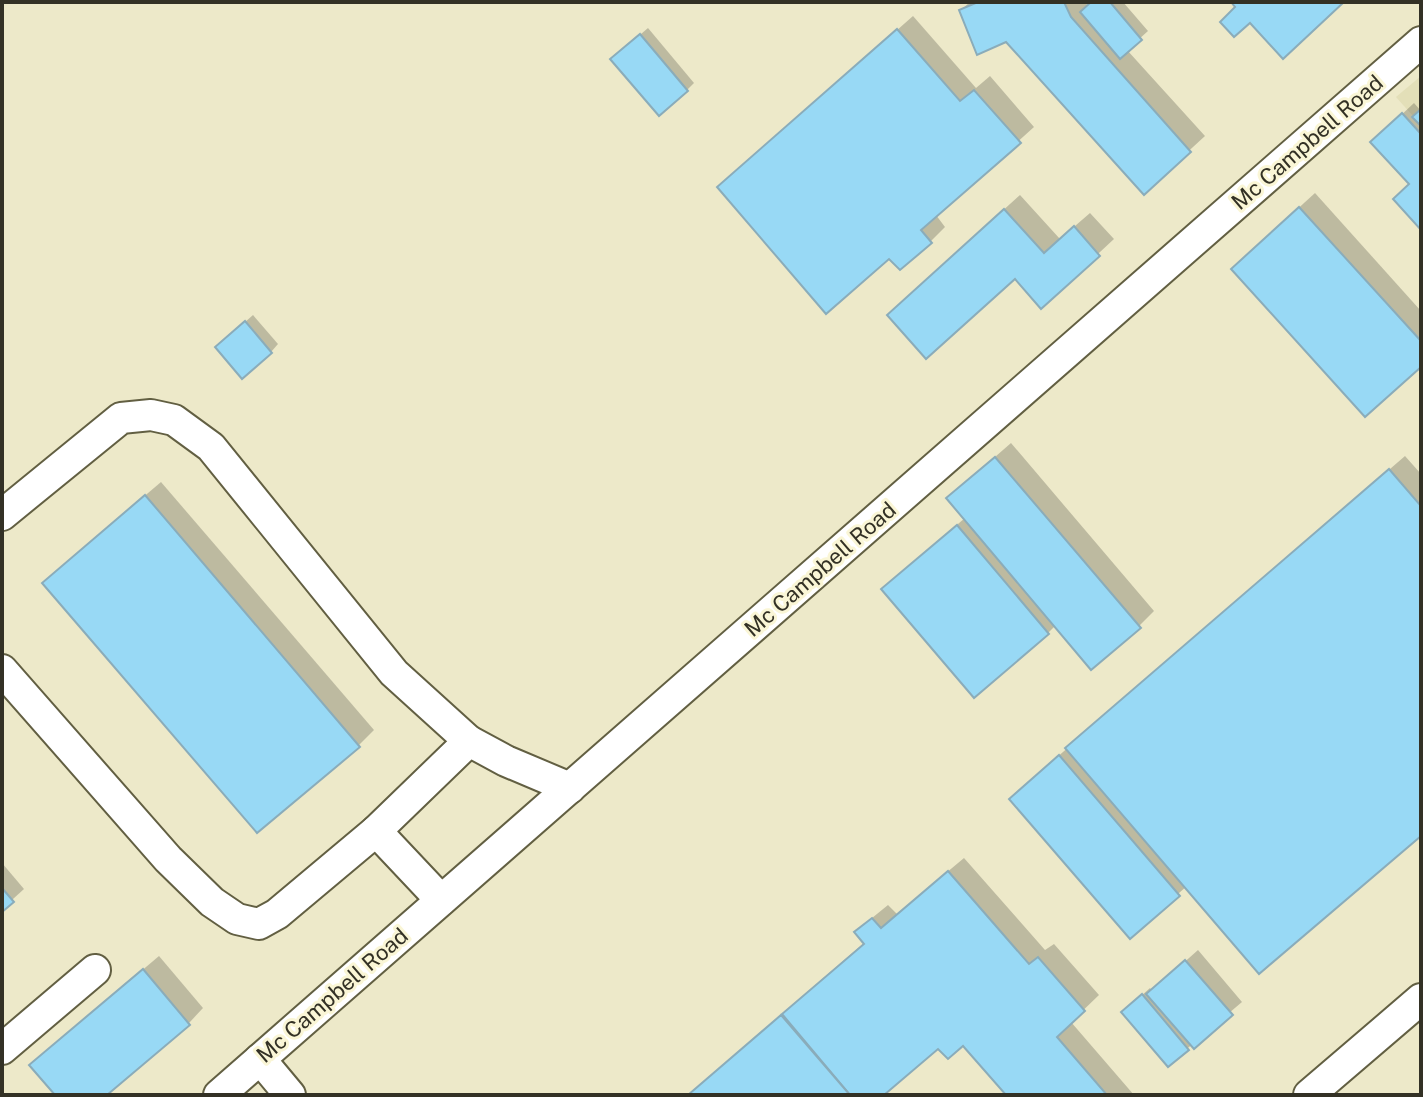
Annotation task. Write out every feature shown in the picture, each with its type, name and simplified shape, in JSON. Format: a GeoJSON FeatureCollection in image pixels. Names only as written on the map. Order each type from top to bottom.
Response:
{"type":"FeatureCollection","features":[{"type":"Feature","properties":{"kind":"street","name":"Mc Campbell Road"},"geometry":{"type":"LineString","coordinates":[[219,1095],[1421,42]]}},
{"type":"Feature","properties":{"kind":"street"},"geometry":{"type":"LineString","coordinates":[[2,515],[121,418],[151,415],[174,420],[211,447],[394,673],[469,741],[506,761],[570,788]]}},
{"type":"Feature","properties":{"kind":"street"},"geometry":{"type":"LineString","coordinates":[[2,670],[168,859],[212,902],[237,919],[259,924],[277,914],[376,831],[469,741]]}},
{"type":"Feature","properties":{"kind":"street"},"geometry":{"type":"LineString","coordinates":[[376,831],[441,900]]}},
{"type":"Feature","properties":{"kind":"street"},"geometry":{"type":"LineString","coordinates":[[2,1049],[95,970]]}},
{"type":"Feature","properties":{"kind":"street"},"geometry":{"type":"LineString","coordinates":[[1309,1095],[1421,999]]}},
{"type":"Feature","properties":{"kind":"street"},"geometry":{"type":"LineString","coordinates":[[260,1059],[290,1095]]}},
{"type":"Feature","properties":{"kind":"shaded area"},"geometry":{"type":"Polygon","coordinates":[[[1421,76],[1421,125],[1396,97],[1421,76]]]}},
{"type":"Feature","properties":{"kind":"building"},"geometry":{"type":"Polygon","coordinates":[[[978,2],[1064,2],[1071,17],[1191,152],[1144,195],[1006,42],[977,55],[959,10],[978,2]]]}},
{"type":"Feature","properties":{"kind":"building"},"geometry":{"type":"Polygon","coordinates":[[[1091,2],[1110,2],[1142,40],[1120,59],[1080,12],[1091,2]]]}},
{"type":"Feature","properties":{"kind":"building"},"geometry":{"type":"Polygon","coordinates":[[[1231,2],[1344,2],[1283,59],[1250,23],[1234,37],[1220,22],[1235,7],[1231,2]]]}},
{"type":"Feature","properties":{"kind":"building"},"geometry":{"type":"Polygon","coordinates":[[[897,29],[960,101],[974,90],[1021,143],[921,230],[932,243],[900,270],[889,259],[826,314],[717,187],[897,29]]]}},
{"type":"Feature","properties":{"kind":"building"},"geometry":{"type":"Polygon","coordinates":[[[640,34],[688,91],[659,116],[610,59],[640,34]]]}},
{"type":"Feature","properties":{"kind":"building"},"geometry":{"type":"Polygon","coordinates":[[[1421,109],[1421,126],[1412,117],[1421,109]]]}},
{"type":"Feature","properties":{"kind":"building"},"geometry":{"type":"Polygon","coordinates":[[[1402,113],[1421,134],[1421,230],[1393,199],[1409,184],[1370,142],[1402,113]]]}},
{"type":"Feature","properties":{"kind":"building"},"geometry":{"type":"Polygon","coordinates":[[[1299,207],[1421,341],[1421,367],[1365,417],[1231,269],[1299,207]]]}},
{"type":"Feature","properties":{"kind":"building"},"geometry":{"type":"Polygon","coordinates":[[[1004,209],[1044,253],[1074,226],[1100,256],[1041,309],[1015,279],[926,359],[887,315],[1004,209]]]}},
{"type":"Feature","properties":{"kind":"building"},"geometry":{"type":"Polygon","coordinates":[[[245,321],[272,353],[242,379],[215,347],[245,321]]]}},
{"type":"Feature","properties":{"kind":"building"},"geometry":{"type":"Polygon","coordinates":[[[995,457],[1141,628],[1091,670],[946,498],[995,457]]]}},
{"type":"Feature","properties":{"kind":"building"},"geometry":{"type":"Polygon","coordinates":[[[1389,469],[1421,506],[1421,836],[1259,974],[1065,748],[1389,469]]]}},
{"type":"Feature","properties":{"kind":"building"},"geometry":{"type":"Polygon","coordinates":[[[145,495],[360,747],[257,833],[42,583],[145,495]]]}},
{"type":"Feature","properties":{"kind":"building"},"geometry":{"type":"Polygon","coordinates":[[[957,525],[1049,634],[974,698],[881,589],[957,525]]]}},
{"type":"Feature","properties":{"kind":"building"},"geometry":{"type":"Polygon","coordinates":[[[1059,755],[1180,896],[1130,939],[1009,799],[1059,755]]]}},
{"type":"Feature","properties":{"kind":"building"},"geometry":{"type":"Polygon","coordinates":[[[948,871],[1029,964],[1038,957],[1085,1011],[1057,1037],[1107,1095],[1006,1095],[963,1046],[948,1059],[938,1049],[884,1095],[850,1095],[782,1014],[864,944],[854,932],[872,918],[881,928],[948,871]]]}},
{"type":"Feature","properties":{"kind":"building"},"geometry":{"type":"Polygon","coordinates":[[[2,888],[14,902],[2,912],[2,888]]]}},
{"type":"Feature","properties":{"kind":"building"},"geometry":{"type":"Polygon","coordinates":[[[1185,960],[1233,1015],[1194,1049],[1146,994],[1185,960]]]}},
{"type":"Feature","properties":{"kind":"building"},"geometry":{"type":"Polygon","coordinates":[[[143,969],[190,1025],[107,1095],[55,1095],[29,1065],[143,969]]]}},
{"type":"Feature","properties":{"kind":"building"},"geometry":{"type":"Polygon","coordinates":[[[1142,994],[1189,1050],[1168,1067],[1121,1012],[1142,994]]]}},
{"type":"Feature","properties":{"kind":"building"},"geometry":{"type":"Polygon","coordinates":[[[781,1015],[850,1095],[688,1095],[781,1015]]]}}]}
